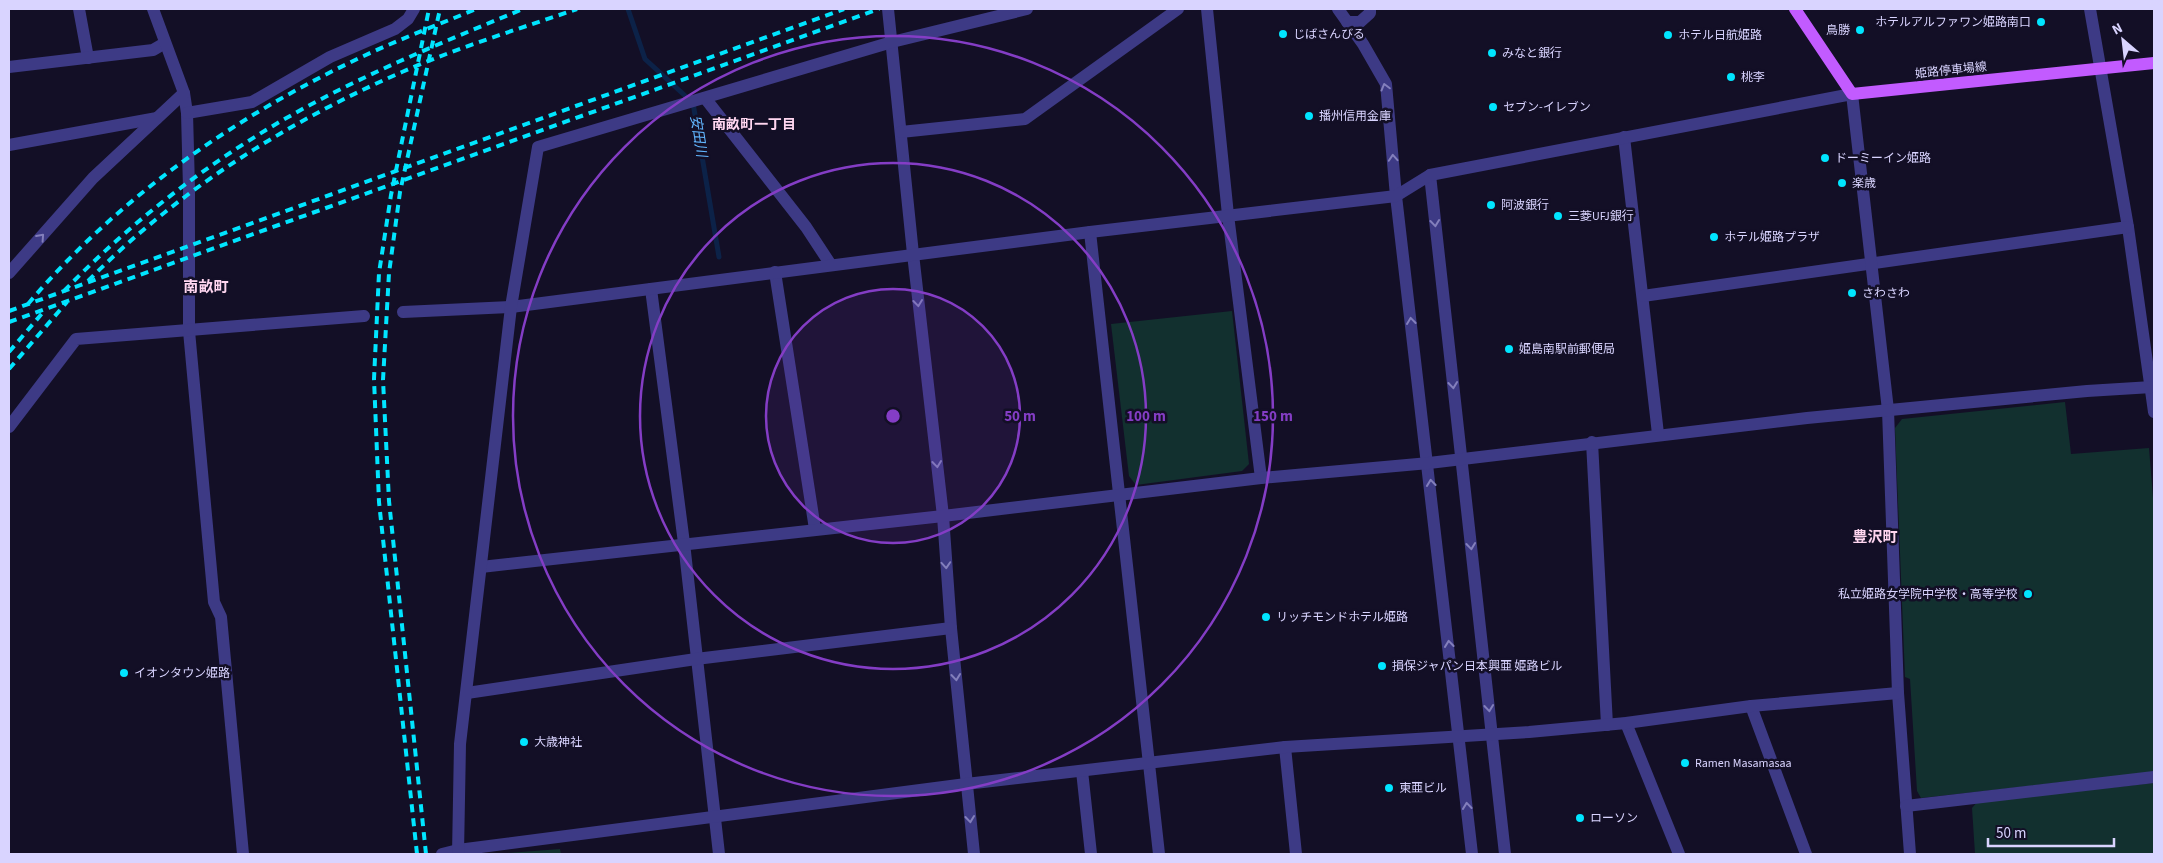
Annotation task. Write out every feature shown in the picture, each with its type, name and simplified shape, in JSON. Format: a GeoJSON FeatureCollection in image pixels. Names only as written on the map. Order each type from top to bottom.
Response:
{"type":"FeatureCollection","features":[{"type":"Feature","properties":{"kind":"main road"},"geometry":{"type":"LineString","coordinates":[[1795,9],[1852,94]]}},
{"type":"Feature","properties":{"kind":"main road","name":"姫路停車場線"},"geometry":{"type":"LineString","coordinates":[[1852,94],[2154,63]]}},
{"type":"Feature","properties":{"kind":"street"},"geometry":{"type":"LineString","coordinates":[[79,9],[88,58]]}},
{"type":"Feature","properties":{"kind":"street"},"geometry":{"type":"LineString","coordinates":[[153,9],[184,93],[187,114],[190,240],[189,331],[214,602],[221,617],[243,854]]}},
{"type":"Feature","properties":{"kind":"street"},"geometry":{"type":"LineString","coordinates":[[187,114],[252,102],[330,57],[395,29],[408,19],[414,9]]}},
{"type":"Feature","properties":{"kind":"street"},"geometry":{"type":"LineString","coordinates":[[888,9],[913,254],[943,516],[951,628],[974,854]]}},
{"type":"Feature","properties":{"kind":"street"},"geometry":{"type":"LineString","coordinates":[[458,852],[460,744],[511,307],[538,147],[892,42],[1027,9]]}},
{"type":"Feature","properties":{"kind":"street"},"geometry":{"type":"LineString","coordinates":[[901,132],[1025,120],[1178,9]]}},
{"type":"Feature","properties":{"kind":"street"},"geometry":{"type":"LineString","coordinates":[[1207,9],[1228,215],[1261,478]]}},
{"type":"Feature","properties":{"kind":"street"},"geometry":{"type":"LineString","coordinates":[[1338,9],[1363,44],[1386,84],[1396,196],[1429,462],[1472,854]]}},
{"type":"Feature","properties":{"kind":"street"},"geometry":{"type":"LineString","coordinates":[[1347,22],[1360,22],[1370,13],[1370,9]]}},
{"type":"Feature","properties":{"kind":"street"},"geometry":{"type":"LineString","coordinates":[[2090,9],[2128,227],[2154,412]]}},
{"type":"Feature","properties":{"kind":"street"},"geometry":{"type":"LineString","coordinates":[[9,67],[153,50],[165,44]]}},
{"type":"Feature","properties":{"kind":"street"},"geometry":{"type":"LineString","coordinates":[[9,273],[93,178],[184,93]]}},
{"type":"Feature","properties":{"kind":"street"},"geometry":{"type":"LineString","coordinates":[[403,312],[511,307],[913,254],[1396,196],[1430,174],[1852,94],[1888,410],[1898,693],[1910,854]]}},
{"type":"Feature","properties":{"kind":"street"},"geometry":{"type":"LineString","coordinates":[[705,98],[806,227],[831,265]]}},
{"type":"Feature","properties":{"kind":"street"},"geometry":{"type":"LineString","coordinates":[[9,145],[157,118]]}},
{"type":"Feature","properties":{"kind":"street"},"geometry":{"type":"LineString","coordinates":[[1624,138],[1658,434]]}},
{"type":"Feature","properties":{"kind":"street"},"geometry":{"type":"LineString","coordinates":[[1430,174],[1505,854]]}},
{"type":"Feature","properties":{"kind":"street"},"geometry":{"type":"LineString","coordinates":[[1643,296],[2128,227]]}},
{"type":"Feature","properties":{"kind":"street"},"geometry":{"type":"LineString","coordinates":[[1090,232],[1159,854]]}},
{"type":"Feature","properties":{"kind":"street"},"geometry":{"type":"LineString","coordinates":[[775,272],[815,529]]}},
{"type":"Feature","properties":{"kind":"street"},"geometry":{"type":"LineString","coordinates":[[651,289],[684,543],[719,854]]}},
{"type":"Feature","properties":{"kind":"street"},"geometry":{"type":"LineString","coordinates":[[9,427],[76,339],[364,316]]}},
{"type":"Feature","properties":{"kind":"street"},"geometry":{"type":"LineString","coordinates":[[482,567],[684,543],[943,516],[1261,478],[1429,462],[1658,434],[2087,391],[2152,387]]}},
{"type":"Feature","properties":{"kind":"street"},"geometry":{"type":"LineString","coordinates":[[1592,442],[1607,725]]}},
{"type":"Feature","properties":{"kind":"street"},"geometry":{"type":"LineString","coordinates":[[467,693],[696,659],[951,628]]}},
{"type":"Feature","properties":{"kind":"street"},"geometry":{"type":"LineString","coordinates":[[442,854],[714,816],[966,784],[1285,747],[1460,737],[1607,725],[1751,706],[1898,693]]}},
{"type":"Feature","properties":{"kind":"street"},"geometry":{"type":"LineString","coordinates":[[1751,706],[1806,854]]}},
{"type":"Feature","properties":{"kind":"street"},"geometry":{"type":"LineString","coordinates":[[1626,723],[1678,854]]}},
{"type":"Feature","properties":{"kind":"street"},"geometry":{"type":"LineString","coordinates":[[1285,747],[1296,854]]}},
{"type":"Feature","properties":{"kind":"street"},"geometry":{"type":"LineString","coordinates":[[1082,771],[1091,854]]}},
{"type":"Feature","properties":{"kind":"street"},"geometry":{"type":"LineString","coordinates":[[1906,806],[2154,777]]}},
{"type":"Feature","properties":{"kind":"green space"},"geometry":{"type":"Polygon","coordinates":[[[1232,311],[1249,464],[1242,471],[1136,485],[1129,476],[1111,324],[1232,311]]]}},
{"type":"Feature","properties":{"kind":"green space","name":"私立姫路女学院中学校・高等学校"},"geometry":{"type":"Polygon","coordinates":[[[2065,402],[2071,454],[2149,448],[2154,510],[2154,772],[1921,798],[1917,791],[1910,679],[1905,677],[1895,428],[1902,419],[2065,402]]]}},
{"type":"Feature","properties":{"kind":"green space"},"geometry":{"type":"Polygon","coordinates":[[[2154,783],[2154,854],[1975,854],[1972,808],[1977,802],[2154,783]]]}},
{"type":"Feature","properties":{"kind":"green space"},"geometry":{"type":"Polygon","coordinates":[[[560,849],[561,854],[495,854],[560,849]]]}},
{"type":"Feature","properties":{"kind":"waterway","name":"安田川"},"geometry":{"type":"LineString","coordinates":[[628,9],[645,59],[693,103],[719,257]]}},
{"type":"Feature","properties":{"kind":"railway"},"geometry":{"type":"LineString","coordinates":[[417,854],[379,502],[374,379],[379,273],[391,195],[429,9]]}},
{"type":"Feature","properties":{"kind":"railway"},"geometry":{"type":"LineString","coordinates":[[426,854],[389,501],[383,380],[389,273],[400,192],[440,9]]}},
{"type":"Feature","properties":{"kind":"railway"},"geometry":{"type":"LineString","coordinates":[[28,304],[61,267],[97,232],[135,199],[216,139],[302,87],[347,64],[476,9]]}},
{"type":"Feature","properties":{"kind":"railway"},"geometry":{"type":"LineString","coordinates":[[64,291],[110,246],[185,184],[266,130],[328,95],[425,50],[523,9]]}},
{"type":"Feature","properties":{"kind":"railway"},"geometry":{"type":"LineString","coordinates":[[88,281],[158,217],[196,189],[276,136],[317,113],[424,63],[467,46],[577,9]]}},
{"type":"Feature","properties":{"kind":"railway"},"geometry":{"type":"LineString","coordinates":[[9,311],[844,9]]}},
{"type":"Feature","properties":{"kind":"railway"},"geometry":{"type":"LineString","coordinates":[[9,322],[879,9]]}},
{"type":"Feature","properties":{"kind":"railway"},"geometry":{"type":"LineString","coordinates":[[9,369],[67,302]]}},
{"type":"Feature","properties":{"kind":"railway"},"geometry":{"type":"LineString","coordinates":[[9,352],[45,310]]}},
{"type":"Feature","properties":{"kind":"place","name":"ホテルアルファワン姫路南口"},"geometry":{"type":"Point","coordinates":[2041,22]}},
{"type":"Feature","properties":{"kind":"place","name":"鳥勝"},"geometry":{"type":"Point","coordinates":[1860,30]}},
{"type":"Feature","properties":{"kind":"place","name":"じばさんびる"},"geometry":{"type":"Point","coordinates":[1283,34]}},
{"type":"Feature","properties":{"kind":"place","name":"ホテル日航姫路"},"geometry":{"type":"Point","coordinates":[1668,35]}},
{"type":"Feature","properties":{"kind":"place","name":"みなと銀行"},"geometry":{"type":"Point","coordinates":[1492,53]}},
{"type":"Feature","properties":{"kind":"place","name":"桃李"},"geometry":{"type":"Point","coordinates":[1731,77]}},
{"type":"Feature","properties":{"kind":"place","name":"セブン-イレブン"},"geometry":{"type":"Point","coordinates":[1493,107]}},
{"type":"Feature","properties":{"kind":"place","name":"播州信用金庫"},"geometry":{"type":"Point","coordinates":[1309,116]}},
{"type":"Feature","properties":{"kind":"place","name":"ドーミーイン姫路"},"geometry":{"type":"Point","coordinates":[1825,158]}},
{"type":"Feature","properties":{"kind":"place","name":"楽歳"},"geometry":{"type":"Point","coordinates":[1842,183]}},
{"type":"Feature","properties":{"kind":"place","name":"阿波銀行"},"geometry":{"type":"Point","coordinates":[1491,205]}},
{"type":"Feature","properties":{"kind":"place","name":"三菱UFJ銀行"},"geometry":{"type":"Point","coordinates":[1558,216]}},
{"type":"Feature","properties":{"kind":"place","name":"ホテル姫路プラザ"},"geometry":{"type":"Point","coordinates":[1714,237]}},
{"type":"Feature","properties":{"kind":"place","name":"さわさわ"},"geometry":{"type":"Point","coordinates":[1852,293]}},
{"type":"Feature","properties":{"kind":"place","name":"姫島南駅前郵便局"},"geometry":{"type":"Point","coordinates":[1509,349]}},
{"type":"Feature","properties":{"kind":"place","name":"私立姫路女学院中学校・高等学校"},"geometry":{"type":"Point","coordinates":[2028,594]}},
{"type":"Feature","properties":{"kind":"place","name":"リッチモンドホテル姫路"},"geometry":{"type":"Point","coordinates":[1266,617]}},
{"type":"Feature","properties":{"kind":"place","name":"損保ジャパン日本興亜 姫路ビル"},"geometry":{"type":"Point","coordinates":[1382,666]}},
{"type":"Feature","properties":{"kind":"place","name":"イオンタウン姫路"},"geometry":{"type":"Point","coordinates":[124,673]}},
{"type":"Feature","properties":{"kind":"place","name":"大歳神社"},"geometry":{"type":"Point","coordinates":[524,742]}},
{"type":"Feature","properties":{"kind":"place","name":"Ramen Masamasaa"},"geometry":{"type":"Point","coordinates":[1685,763]}},
{"type":"Feature","properties":{"kind":"place","name":"東亜ビル"},"geometry":{"type":"Point","coordinates":[1389,788]}},
{"type":"Feature","properties":{"kind":"place","name":"ローソン"},"geometry":{"type":"Point","coordinates":[1580,818]}},
{"type":"Feature","properties":{"kind":"district","name":"南畝町一丁目"},"geometry":{"type":"Point","coordinates":[754,124]}},
{"type":"Feature","properties":{"kind":"district","name":"南畝町"},"geometry":{"type":"Point","coordinates":[206,287]}},
{"type":"Feature","properties":{"kind":"district","name":"豊沢町"},"geometry":{"type":"Point","coordinates":[1875,537]}}]}
